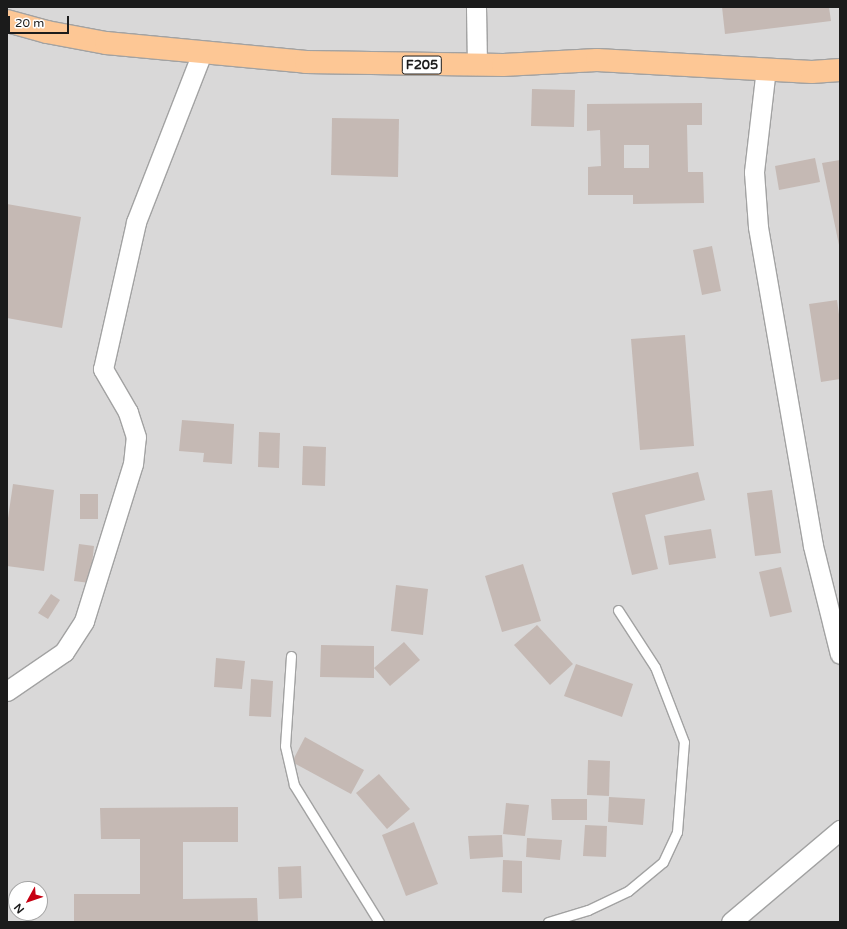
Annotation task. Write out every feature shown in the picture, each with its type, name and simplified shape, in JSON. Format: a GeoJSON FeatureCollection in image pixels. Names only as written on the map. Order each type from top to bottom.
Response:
{"type":"FeatureCollection","features":[{"type":"Feature","properties":{"kind":"main road","name":"F205"},"geometry":{"type":"LineString","coordinates":[[7,21],[47,32],[106,43],[306,62],[477,65],[597,60],[766,68],[812,72],[840,70]]}},
{"type":"Feature","properties":{"kind":"street"},"geometry":{"type":"LineString","coordinates":[[476,7],[477,65]]}},
{"type":"Feature","properties":{"kind":"street"},"geometry":{"type":"LineString","coordinates":[[7,691],[64,652],[84,622],[133,464],[136,437],[128,412],[103,369],[136,222],[202,53]]}},
{"type":"Feature","properties":{"kind":"street"},"geometry":{"type":"LineString","coordinates":[[766,68],[754,172],[758,227],[813,546],[840,654]]}},
{"type":"Feature","properties":{"kind":"street"},"geometry":{"type":"LineString","coordinates":[[731,922],[839,837]]}},
{"type":"Feature","properties":{"kind":"lane"},"geometry":{"type":"LineString","coordinates":[[548,922],[588,910],[628,891],[663,862],[677,832],[684,742],[655,666],[618,610]]}},
{"type":"Feature","properties":{"kind":"lane"},"geometry":{"type":"LineString","coordinates":[[291,656],[285,746],[294,785],[379,922]]}},
{"type":"Feature","properties":{"kind":"shaded area"},"geometry":{"type":"Polygon","coordinates":[[[7,7],[840,7],[840,922],[7,922],[7,7]]]}},
{"type":"Feature","properties":{"kind":"building"},"geometry":{"type":"Polygon","coordinates":[[[722,7],[829,7],[831,21],[725,34],[722,7]]]}},
{"type":"Feature","properties":{"kind":"building"},"geometry":{"type":"Polygon","coordinates":[[[532,89],[575,90],[574,127],[531,126],[532,89]]]}},
{"type":"Feature","properties":{"kind":"building"},"geometry":{"type":"Polygon","coordinates":[[[702,103],[702,125],[687,125],[688,172],[703,172],[704,203],[633,204],[633,195],[588,195],[588,167],[601,166],[600,130],[587,131],[587,104],[702,103]],[[624,145],[624,168],[649,168],[649,145],[624,145]]]}},
{"type":"Feature","properties":{"kind":"building"},"geometry":{"type":"Polygon","coordinates":[[[332,118],[399,119],[398,177],[331,175],[332,118]]]}},
{"type":"Feature","properties":{"kind":"building"},"geometry":{"type":"Polygon","coordinates":[[[815,158],[820,182],[779,190],[775,166],[815,158]]]}},
{"type":"Feature","properties":{"kind":"building"},"geometry":{"type":"Polygon","coordinates":[[[840,160],[840,245],[839,245],[822,163],[840,160]]]}},
{"type":"Feature","properties":{"kind":"building"},"geometry":{"type":"Polygon","coordinates":[[[7,204],[81,217],[62,328],[7,318],[7,204]]]}},
{"type":"Feature","properties":{"kind":"building"},"geometry":{"type":"Polygon","coordinates":[[[712,246],[721,291],[702,295],[693,250],[712,246]]]}},
{"type":"Feature","properties":{"kind":"building"},"geometry":{"type":"Polygon","coordinates":[[[837,300],[840,322],[840,379],[821,382],[809,304],[837,300]]]}},
{"type":"Feature","properties":{"kind":"building"},"geometry":{"type":"Polygon","coordinates":[[[685,335],[694,446],[640,450],[631,339],[685,335]]]}},
{"type":"Feature","properties":{"kind":"building"},"geometry":{"type":"Polygon","coordinates":[[[182,420],[234,424],[232,464],[203,462],[204,453],[179,451],[182,420]]]}},
{"type":"Feature","properties":{"kind":"building"},"geometry":{"type":"Polygon","coordinates":[[[259,432],[280,433],[279,468],[258,467],[259,432]]]}},
{"type":"Feature","properties":{"kind":"building"},"geometry":{"type":"Polygon","coordinates":[[[303,446],[326,447],[325,486],[302,485],[303,446]]]}},
{"type":"Feature","properties":{"kind":"building"},"geometry":{"type":"Polygon","coordinates":[[[698,472],[705,500],[645,515],[658,569],[632,575],[612,493],[698,472]]]}},
{"type":"Feature","properties":{"kind":"building"},"geometry":{"type":"Polygon","coordinates":[[[13,484],[54,490],[44,571],[7,566],[7,525],[13,484]]]}},
{"type":"Feature","properties":{"kind":"building"},"geometry":{"type":"Polygon","coordinates":[[[772,490],[781,553],[755,556],[747,493],[772,490]]]}},
{"type":"Feature","properties":{"kind":"building"},"geometry":{"type":"Polygon","coordinates":[[[80,494],[98,494],[98,519],[80,519],[80,494]]]}},
{"type":"Feature","properties":{"kind":"building"},"geometry":{"type":"Polygon","coordinates":[[[711,529],[716,558],[669,565],[664,536],[711,529]]]}},
{"type":"Feature","properties":{"kind":"building"},"geometry":{"type":"Polygon","coordinates":[[[79,544],[94,546],[90,583],[74,581],[79,544]]]}},
{"type":"Feature","properties":{"kind":"building"},"geometry":{"type":"Polygon","coordinates":[[[523,564],[541,621],[502,632],[485,576],[523,564]]]}},
{"type":"Feature","properties":{"kind":"building"},"geometry":{"type":"Polygon","coordinates":[[[781,567],[792,612],[770,617],[759,572],[781,567]]]}},
{"type":"Feature","properties":{"kind":"building"},"geometry":{"type":"Polygon","coordinates":[[[396,585],[428,589],[423,635],[391,631],[396,585]]]}},
{"type":"Feature","properties":{"kind":"building"},"geometry":{"type":"Polygon","coordinates":[[[51,594],[60,600],[48,619],[38,613],[51,594]]]}},
{"type":"Feature","properties":{"kind":"building"},"geometry":{"type":"Polygon","coordinates":[[[537,625],[573,664],[550,685],[514,645],[537,625]]]}},
{"type":"Feature","properties":{"kind":"building"},"geometry":{"type":"Polygon","coordinates":[[[404,642],[420,660],[390,686],[374,668],[404,642]]]}},
{"type":"Feature","properties":{"kind":"building"},"geometry":{"type":"Polygon","coordinates":[[[321,645],[374,646],[374,678],[320,677],[321,645]]]}},
{"type":"Feature","properties":{"kind":"building"},"geometry":{"type":"Polygon","coordinates":[[[216,658],[245,661],[242,689],[214,687],[216,658]]]}},
{"type":"Feature","properties":{"kind":"building"},"geometry":{"type":"Polygon","coordinates":[[[576,664],[633,684],[622,717],[564,696],[576,664]]]}},
{"type":"Feature","properties":{"kind":"building"},"geometry":{"type":"Polygon","coordinates":[[[251,679],[273,681],[271,717],[249,716],[251,679]]]}},
{"type":"Feature","properties":{"kind":"building"},"geometry":{"type":"Polygon","coordinates":[[[305,737],[364,770],[351,794],[292,762],[305,737]]]}},
{"type":"Feature","properties":{"kind":"building"},"geometry":{"type":"Polygon","coordinates":[[[588,760],[610,761],[609,796],[587,795],[588,760]]]}},
{"type":"Feature","properties":{"kind":"building"},"geometry":{"type":"Polygon","coordinates":[[[379,774],[410,809],[387,829],[356,793],[379,774]]]}},
{"type":"Feature","properties":{"kind":"building"},"geometry":{"type":"Polygon","coordinates":[[[609,797],[645,799],[643,825],[608,822],[609,797]]]}},
{"type":"Feature","properties":{"kind":"building"},"geometry":{"type":"Polygon","coordinates":[[[551,799],[587,799],[587,820],[552,820],[551,799]]]}},
{"type":"Feature","properties":{"kind":"building"},"geometry":{"type":"Polygon","coordinates":[[[506,803],[529,805],[525,836],[503,834],[506,803]]]}},
{"type":"Feature","properties":{"kind":"building"},"geometry":{"type":"Polygon","coordinates":[[[238,807],[238,842],[183,842],[183,899],[257,898],[258,922],[74,922],[74,894],[140,894],[140,839],[101,839],[100,808],[238,807]]]}},
{"type":"Feature","properties":{"kind":"building"},"geometry":{"type":"Polygon","coordinates":[[[414,822],[438,884],[406,896],[382,835],[414,822]]]}},
{"type":"Feature","properties":{"kind":"building"},"geometry":{"type":"Polygon","coordinates":[[[585,825],[607,826],[606,857],[583,856],[585,825]]]}},
{"type":"Feature","properties":{"kind":"building"},"geometry":{"type":"Polygon","coordinates":[[[502,835],[503,857],[470,859],[468,836],[502,835]]]}},
{"type":"Feature","properties":{"kind":"building"},"geometry":{"type":"Polygon","coordinates":[[[527,838],[562,840],[560,860],[526,857],[527,838]]]}},
{"type":"Feature","properties":{"kind":"building"},"geometry":{"type":"Polygon","coordinates":[[[503,860],[522,861],[522,893],[502,892],[503,860]]]}},
{"type":"Feature","properties":{"kind":"building"},"geometry":{"type":"Polygon","coordinates":[[[301,866],[302,898],[279,899],[278,867],[301,866]]]}}]}
